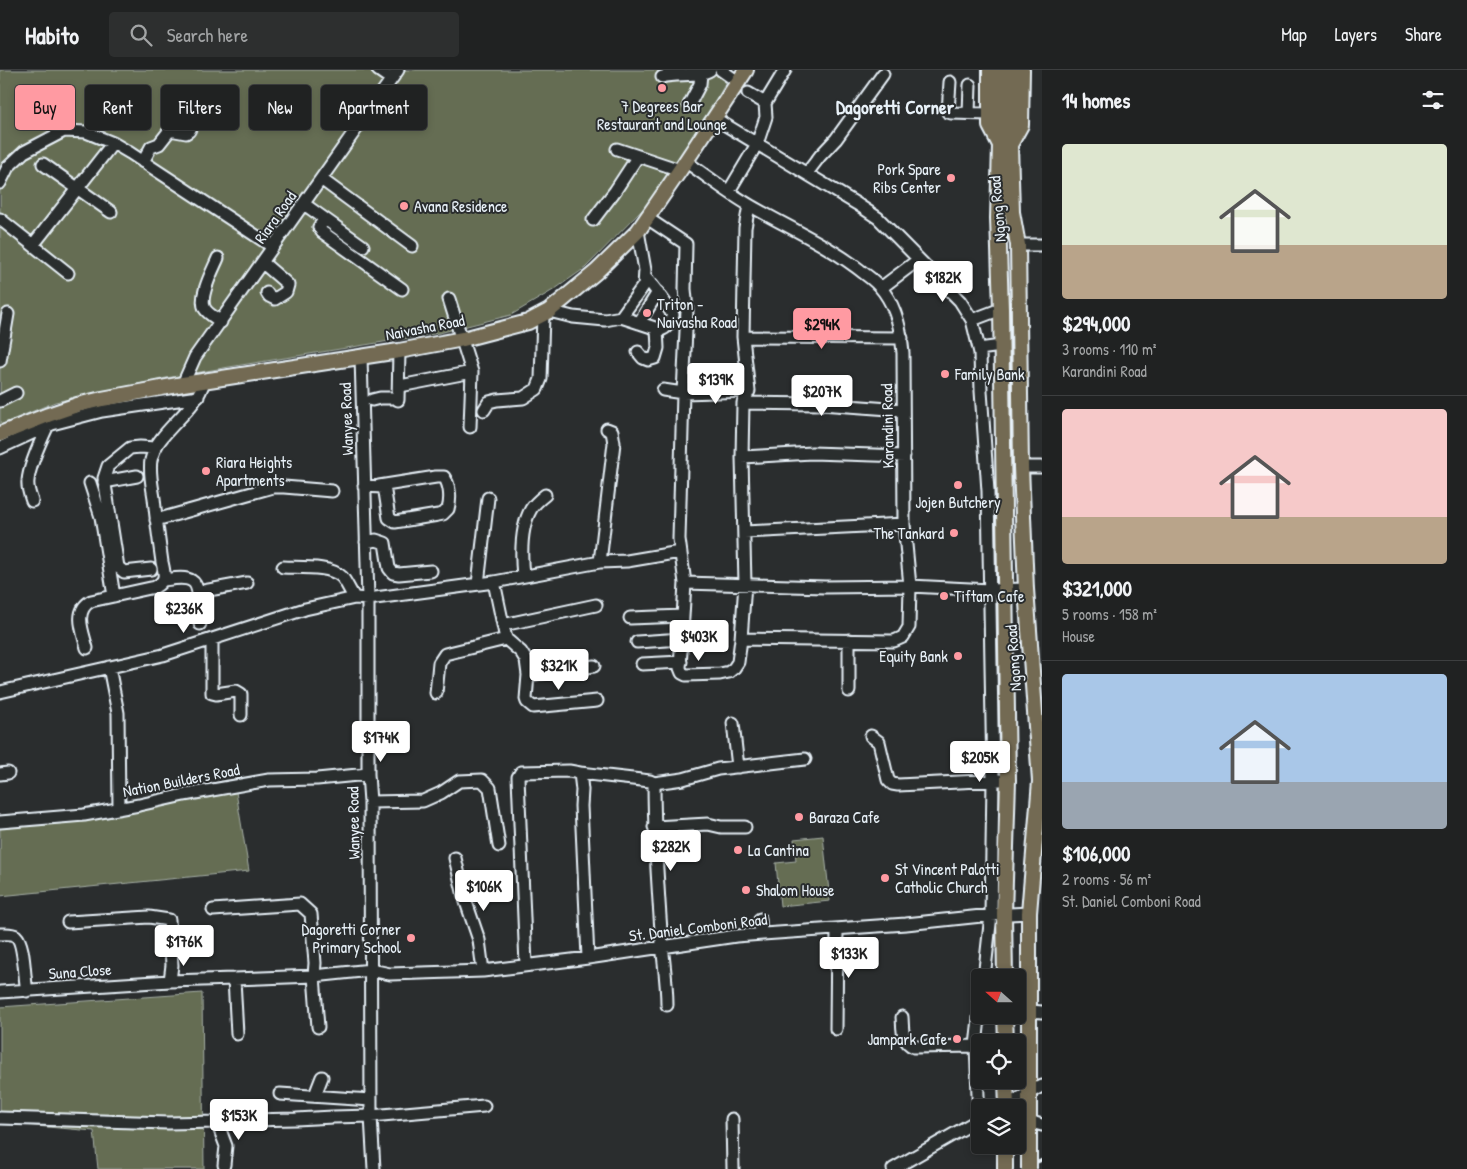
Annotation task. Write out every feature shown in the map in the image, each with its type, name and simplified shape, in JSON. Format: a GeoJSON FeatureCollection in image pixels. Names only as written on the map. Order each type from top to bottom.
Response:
{"type":"FeatureCollection","features":[{"type":"Feature","properties":{"kind":"main road","name":"Naivasha Road"},"geometry":{"type":"LineString","coordinates":[[0,434],[76,405],[102,399],[183,384],[399,351],[463,339],[528,322],[546,313],[596,272],[638,231],[746,70]]}},
{"type":"Feature","properties":{"kind":"main road","name":"Ngong Road"},"geometry":{"type":"LineString","coordinates":[[990,70],[990,126],[1005,145]]}},
{"type":"Feature","properties":{"kind":"main road","name":"Ngong Road"},"geometry":{"type":"LineString","coordinates":[[1000,70],[1005,145],[1012,212],[1018,244],[1021,466],[1026,589],[1040,782],[1029,913],[1036,1011],[1029,1094],[1029,1169]]}},
{"type":"Feature","properties":{"kind":"main road","name":"Ngong Road"},"geometry":{"type":"LineString","coordinates":[[1004,969],[997,915],[1008,780],[997,589],[1001,346],[998,218],[1011,70]]}},
{"type":"Feature","properties":{"kind":"main road","name":"Ngong Road"},"geometry":{"type":"LineString","coordinates":[[1005,145],[1021,125],[1022,70]]}},
{"type":"Feature","properties":{"kind":"main road"},"geometry":{"type":"LineString","coordinates":[[1005,1154],[1006,1169]]}},
{"type":"Feature","properties":{"kind":"street"},"geometry":{"type":"LineString","coordinates":[[378,70],[394,75]]}},
{"type":"Feature","properties":{"kind":"street"},"geometry":{"type":"LineString","coordinates":[[721,70],[738,82]]}},
{"type":"Feature","properties":{"kind":"street"},"geometry":{"type":"LineString","coordinates":[[729,191],[757,144],[766,116],[765,104],[783,74],[770,70]]}},
{"type":"Feature","properties":{"kind":"street"},"geometry":{"type":"LineString","coordinates":[[807,173],[836,139],[882,71]]}},
{"type":"Feature","properties":{"kind":"street"},"geometry":{"type":"LineString","coordinates":[[662,77],[672,74],[706,72],[689,105]]}},
{"type":"Feature","properties":{"kind":"street","name":"Riara Road"},"geometry":{"type":"LineString","coordinates":[[183,384],[195,357],[394,75]]}},
{"type":"Feature","properties":{"kind":"street"},"geometry":{"type":"LineString","coordinates":[[950,82],[948,112],[989,114]]}},
{"type":"Feature","properties":{"kind":"street"},"geometry":{"type":"LineString","coordinates":[[969,114],[970,86]]}},
{"type":"Feature","properties":{"kind":"street"},"geometry":{"type":"LineString","coordinates":[[748,93],[765,104]]}},
{"type":"Feature","properties":{"kind":"street"},"geometry":{"type":"LineString","coordinates":[[714,118],[878,218],[960,301],[972,320],[979,349],[988,491],[997,589],[993,780],[997,915],[986,969]]}},
{"type":"Feature","properties":{"kind":"street"},"geometry":{"type":"LineString","coordinates":[[143,162],[151,147],[159,144],[170,130],[180,132],[190,130]]}},
{"type":"Feature","properties":{"kind":"street"},"geometry":{"type":"LineString","coordinates":[[0,183],[4,165],[24,152],[64,131],[86,132],[113,143],[273,248]]}},
{"type":"Feature","properties":{"kind":"street"},"geometry":{"type":"LineString","coordinates":[[33,245],[113,143]]}},
{"type":"Feature","properties":{"kind":"street","name":"Karandini Road"},"geometry":{"type":"LineString","coordinates":[[617,148],[638,156],[683,166],[848,260],[881,288],[899,322],[903,353],[904,524],[910,586],[909,627],[902,638],[894,641],[741,639]]}},
{"type":"Feature","properties":{"kind":"street"},"geometry":{"type":"LineString","coordinates":[[592,220],[615,191],[638,156]]}},
{"type":"Feature","properties":{"kind":"street"},"geometry":{"type":"LineString","coordinates":[[43,164],[111,212]]}},
{"type":"Feature","properties":{"kind":"street"},"geometry":{"type":"LineString","coordinates":[[321,179],[412,246]]}},
{"type":"Feature","properties":{"kind":"street"},"geometry":{"type":"LineString","coordinates":[[304,204],[363,246]]}},
{"type":"Feature","properties":{"kind":"street"},"geometry":{"type":"LineString","coordinates":[[647,218],[686,244],[685,290],[687,310],[679,539],[685,583],[680,668],[682,673],[686,675],[720,674],[729,672],[738,662],[745,584],[742,457],[743,403],[749,391],[743,337],[745,228],[749,205]]}},
{"type":"Feature","properties":{"kind":"street"},"geometry":{"type":"LineString","coordinates":[[0,219],[68,273]]}},
{"type":"Feature","properties":{"kind":"street"},"geometry":{"type":"LineString","coordinates":[[325,219],[320,227],[322,232],[402,289]]}},
{"type":"Feature","properties":{"kind":"street"},"geometry":{"type":"LineString","coordinates":[[621,317],[644,286],[645,270],[638,231]]}},
{"type":"Feature","properties":{"kind":"street"},"geometry":{"type":"LineString","coordinates":[[1018,244],[1042,245]]}},
{"type":"Feature","properties":{"kind":"street"},"geometry":{"type":"LineString","coordinates":[[218,258],[205,288],[203,300],[206,310],[221,322]]}},
{"type":"Feature","properties":{"kind":"street"},"geometry":{"type":"LineString","coordinates":[[881,288],[918,260]]}},
{"type":"Feature","properties":{"kind":"street"},"geometry":{"type":"LineString","coordinates":[[263,262],[288,286],[283,295],[275,299],[266,293]]}},
{"type":"Feature","properties":{"kind":"street"},"geometry":{"type":"LineString","coordinates":[[484,410],[489,402],[523,398],[537,389],[541,379],[546,313],[573,318],[605,320],[621,317],[657,329],[665,329],[673,315],[658,292],[645,277]]}},
{"type":"Feature","properties":{"kind":"street"},"geometry":{"type":"LineString","coordinates":[[639,324],[658,292]]}},
{"type":"Feature","properties":{"kind":"street"},"geometry":{"type":"LineString","coordinates":[[449,299],[472,372],[470,426]]}},
{"type":"Feature","properties":{"kind":"street"},"geometry":{"type":"LineString","coordinates":[[972,320],[1001,309]]}},
{"type":"Feature","properties":{"kind":"street"},"geometry":{"type":"LineString","coordinates":[[0,361],[8,314]]}},
{"type":"Feature","properties":{"kind":"street"},"geometry":{"type":"LineString","coordinates":[[638,352],[643,358],[648,360],[655,358],[658,348],[657,329]]}},
{"type":"Feature","properties":{"kind":"street"},"geometry":{"type":"LineString","coordinates":[[743,337],[902,338]]}},
{"type":"Feature","properties":{"kind":"street"},"geometry":{"type":"LineString","coordinates":[[979,349],[1001,346]]}},
{"type":"Feature","properties":{"kind":"street"},"geometry":{"type":"LineString","coordinates":[[372,400],[397,398],[398,400],[400,386],[399,351]]}},
{"type":"Feature","properties":{"kind":"street","name":"Wanyee Road"},"geometry":{"type":"LineString","coordinates":[[361,357],[368,599],[371,1116],[374,1169]]}},
{"type":"Feature","properties":{"kind":"street"},"geometry":{"type":"LineString","coordinates":[[400,386],[472,372]]}},
{"type":"Feature","properties":{"kind":"street"},"geometry":{"type":"LineString","coordinates":[[164,580],[150,467],[155,448],[198,397],[204,381]]}},
{"type":"Feature","properties":{"kind":"street"},"geometry":{"type":"LineString","coordinates":[[663,390],[683,393],[749,391]]}},
{"type":"Feature","properties":{"kind":"street"},"geometry":{"type":"LineString","coordinates":[[0,400],[16,393]]}},
{"type":"Feature","properties":{"kind":"street"},"geometry":{"type":"LineString","coordinates":[[0,448],[48,426],[102,411],[198,397]]}},
{"type":"Feature","properties":{"kind":"street"},"geometry":{"type":"LineString","coordinates":[[743,403],[822,404],[903,410]]}},
{"type":"Feature","properties":{"kind":"street"},"geometry":{"type":"LineString","coordinates":[[32,501],[28,489],[28,481],[33,462],[54,413]]}},
{"type":"Feature","properties":{"kind":"street"},"geometry":{"type":"LineString","coordinates":[[600,562],[614,443],[612,431],[607,430]]}},
{"type":"Feature","properties":{"kind":"street"},"geometry":{"type":"LineString","coordinates":[[151,569],[124,572],[118,567],[104,478],[108,466],[130,448],[155,448]]}},
{"type":"Feature","properties":{"kind":"street"},"geometry":{"type":"LineString","coordinates":[[742,457],[812,453],[904,456]]}},
{"type":"Feature","properties":{"kind":"street"},"geometry":{"type":"LineString","coordinates":[[1021,466],[1042,467]]}},
{"type":"Feature","properties":{"kind":"street"},"geometry":{"type":"LineString","coordinates":[[104,482],[137,476]]}},
{"type":"Feature","properties":{"kind":"street"},"geometry":{"type":"LineString","coordinates":[[364,486],[379,486],[444,477],[448,487],[448,509],[443,514],[394,522],[389,518],[384,490],[379,486]]}},
{"type":"Feature","properties":{"kind":"street"},"geometry":{"type":"LineString","coordinates":[[90,483],[100,517],[114,596]]}},
{"type":"Feature","properties":{"kind":"street"},"geometry":{"type":"LineString","coordinates":[[156,520],[273,487],[284,486],[332,491]]}},
{"type":"Feature","properties":{"kind":"street"},"geometry":{"type":"LineString","coordinates":[[523,576],[520,550],[525,528],[531,510],[545,495]]}},
{"type":"Feature","properties":{"kind":"street"},"geometry":{"type":"LineString","coordinates":[[478,584],[488,498]]}},
{"type":"Feature","properties":{"kind":"street"},"geometry":{"type":"LineString","coordinates":[[744,532],[904,524]]}},
{"type":"Feature","properties":{"kind":"street"},"geometry":{"type":"LineString","coordinates":[[366,542],[376,540],[385,544],[389,568],[393,573],[431,571]]}},
{"type":"Feature","properties":{"kind":"street"},"geometry":{"type":"LineString","coordinates":[[0,692],[163,655],[304,609],[355,598],[368,599],[494,582],[600,562],[627,561],[680,552]]}},
{"type":"Feature","properties":{"kind":"street"},"geometry":{"type":"LineString","coordinates":[[283,567],[325,569],[336,573],[343,578],[355,598]]}},
{"type":"Feature","properties":{"kind":"street"},"geometry":{"type":"LineString","coordinates":[[87,648],[80,620],[85,604],[155,587],[164,580],[180,579],[193,581],[196,584],[200,624]]}},
{"type":"Feature","properties":{"kind":"street"},"geometry":{"type":"LineString","coordinates":[[494,582],[506,639],[524,656],[528,675],[527,702],[533,707],[597,701]]}},
{"type":"Feature","properties":{"kind":"street"},"geometry":{"type":"LineString","coordinates":[[685,583],[825,587],[910,586],[1026,589]]}},
{"type":"Feature","properties":{"kind":"street"},"geometry":{"type":"LineString","coordinates":[[198,592],[247,584]]}},
{"type":"Feature","properties":{"kind":"street"},"geometry":{"type":"LineString","coordinates":[[503,625],[542,622],[596,605]]}},
{"type":"Feature","properties":{"kind":"street"},"geometry":{"type":"LineString","coordinates":[[630,618],[683,616]]}},
{"type":"Feature","properties":{"kind":"street"},"geometry":{"type":"LineString","coordinates":[[436,693],[439,663],[445,654],[506,639]]}},
{"type":"Feature","properties":{"kind":"street"},"geometry":{"type":"LineString","coordinates":[[638,642],[682,639]]}},
{"type":"Feature","properties":{"kind":"street"},"geometry":{"type":"LineString","coordinates":[[212,640],[212,693],[236,691],[241,694],[241,715]]}},
{"type":"Feature","properties":{"kind":"street"},"geometry":{"type":"LineString","coordinates":[[849,640],[849,691]]}},
{"type":"Feature","properties":{"kind":"street"},"geometry":{"type":"LineString","coordinates":[[642,664],[681,662]]}},
{"type":"Feature","properties":{"kind":"street"},"geometry":{"type":"LineString","coordinates":[[528,675],[594,666]]}},
{"type":"Feature","properties":{"kind":"street"},"geometry":{"type":"LineString","coordinates":[[109,668],[118,713],[119,808]]}},
{"type":"Feature","properties":{"kind":"street"},"geometry":{"type":"LineString","coordinates":[[733,723],[738,767]]}},
{"type":"Feature","properties":{"kind":"street"},"geometry":{"type":"LineString","coordinates":[[871,736],[879,742],[888,780],[892,784],[1008,780]]}},
{"type":"Feature","properties":{"kind":"street"},"geometry":{"type":"LineString","coordinates":[[526,966],[518,777],[521,772],[580,772],[650,781],[654,784],[683,779],[718,769],[804,759]]}},
{"type":"Feature","properties":{"kind":"street"},"geometry":{"type":"LineString","coordinates":[[580,772],[588,958]]}},
{"type":"Feature","properties":{"kind":"street","name":"Nation Builders Road"},"geometry":{"type":"LineString","coordinates":[[0,822],[84,815],[269,780],[317,779],[368,774]]}},
{"type":"Feature","properties":{"kind":"street"},"geometry":{"type":"LineString","coordinates":[[370,802],[423,801],[441,793],[459,781],[482,780],[490,788],[499,846]]}},
{"type":"Feature","properties":{"kind":"street"},"geometry":{"type":"LineString","coordinates":[[654,784],[654,827],[667,1005]]}},
{"type":"Feature","properties":{"kind":"street"},"geometry":{"type":"LineString","coordinates":[[654,827],[708,824],[721,827],[745,827]]}},
{"type":"Feature","properties":{"kind":"street"},"geometry":{"type":"LineString","coordinates":[[455,858],[464,896],[479,940],[483,971]]}},
{"type":"Feature","properties":{"kind":"street"},"geometry":{"type":"LineString","coordinates":[[213,910],[300,904],[311,914],[318,1027]]}},
{"type":"Feature","properties":{"kind":"street","name":"St. Daniel Comboni Road"},"geometry":{"type":"LineString","coordinates":[[371,970],[390,974],[483,971],[588,958],[736,936],[837,930],[1029,913]]}},
{"type":"Feature","properties":{"kind":"street"},"geometry":{"type":"LineString","coordinates":[[68,922],[149,917],[169,920],[172,965],[170,980]]}},
{"type":"Feature","properties":{"kind":"street"},"geometry":{"type":"LineString","coordinates":[[760,919],[761,934]]}},
{"type":"Feature","properties":{"kind":"street"},"geometry":{"type":"LineString","coordinates":[[836,1029],[837,930]]}},
{"type":"Feature","properties":{"kind":"street"},"geometry":{"type":"LineString","coordinates":[[0,934],[16,936],[21,943],[27,991]]}},
{"type":"Feature","properties":{"kind":"street","name":"Suna Close"},"geometry":{"type":"LineString","coordinates":[[0,992],[170,980],[234,980],[314,976],[371,970]]}},
{"type":"Feature","properties":{"kind":"street"},"geometry":{"type":"LineString","coordinates":[[234,980],[237,1034]]}},
{"type":"Feature","properties":{"kind":"street"},"geometry":{"type":"LineString","coordinates":[[902,1017],[904,1039],[914,1047],[971,1046]]}},
{"type":"Feature","properties":{"kind":"street"},"geometry":{"type":"LineString","coordinates":[[314,1095],[322,1077]]}},
{"type":"Feature","properties":{"kind":"street"},"geometry":{"type":"LineString","coordinates":[[1020,1099],[1042,1086]]}},
{"type":"Feature","properties":{"kind":"street"},"geometry":{"type":"LineString","coordinates":[[280,1094],[371,1100]]}},
{"type":"Feature","properties":{"kind":"street"},"geometry":{"type":"LineString","coordinates":[[0,1118],[168,1123],[217,1122],[371,1116],[484,1106]]}},
{"type":"Feature","properties":{"kind":"street"},"geometry":{"type":"LineString","coordinates":[[1029,1118],[1035,1123],[1042,1125]]}},
{"type":"Feature","properties":{"kind":"street"},"geometry":{"type":"LineString","coordinates":[[732,1119],[734,1169]]}},
{"type":"Feature","properties":{"kind":"street"},"geometry":{"type":"LineString","coordinates":[[217,1122],[226,1146],[224,1165]]}},
{"type":"Feature","properties":{"kind":"street"},"geometry":{"type":"LineString","coordinates":[[893,1169],[971,1124]]}},
{"type":"Feature","properties":{"kind":"green space"},"geometry":{"type":"Polygon","coordinates":[[[0,70],[733,70],[709,113],[648,204],[585,268],[555,289],[511,315],[439,333],[166,378],[55,402],[0,425],[0,70]]]}},
{"type":"Feature","properties":{"kind":"green space"},"geometry":{"type":"Polygon","coordinates":[[[236,792],[249,871],[0,896],[0,823],[236,792]]]}},
{"type":"Feature","properties":{"kind":"green space"},"geometry":{"type":"Polygon","coordinates":[[[823,836],[830,901],[780,906],[776,863],[796,861],[794,839],[823,836]]]}},
{"type":"Feature","properties":{"kind":"green space"},"geometry":{"type":"Polygon","coordinates":[[[202,993],[204,1169],[98,1169],[94,1131],[0,1123],[0,1007],[202,993]]]}},
{"type":"Feature","properties":{"kind":"railway"},"geometry":{"type":"LineString","coordinates":[[1023,1169],[1042,1160]]}},
{"type":"Feature","properties":{"kind":"place","name":"7 Degrees Bar Restaurant and Lounge"},"geometry":{"type":"Point","coordinates":[662,88]}},
{"type":"Feature","properties":{"kind":"place","name":"Pork Spare Ribs Center"},"geometry":{"type":"Point","coordinates":[951,178]}},
{"type":"Feature","properties":{"kind":"place","name":"Avana Residence"},"geometry":{"type":"Point","coordinates":[404,206]}},
{"type":"Feature","properties":{"kind":"place","name":"Triton - Naivasha Road"},"geometry":{"type":"Point","coordinates":[647,313]}},
{"type":"Feature","properties":{"kind":"place","name":"Family Bank"},"geometry":{"type":"Point","coordinates":[945,374]}},
{"type":"Feature","properties":{"kind":"place","name":"Riara Heights Apartments"},"geometry":{"type":"Point","coordinates":[206,471]}},
{"type":"Feature","properties":{"kind":"place","name":"Jojen Butchery"},"geometry":{"type":"Point","coordinates":[958,485]}},
{"type":"Feature","properties":{"kind":"place","name":"The Tankard"},"geometry":{"type":"Point","coordinates":[954,533]}},
{"type":"Feature","properties":{"kind":"place","name":"Tiftam Cafe"},"geometry":{"type":"Point","coordinates":[944,596]}},
{"type":"Feature","properties":{"kind":"place","name":"Equity Bank"},"geometry":{"type":"Point","coordinates":[958,656]}},
{"type":"Feature","properties":{"kind":"place","name":"Baraza Cafe"},"geometry":{"type":"Point","coordinates":[799,817]}},
{"type":"Feature","properties":{"kind":"place","name":"La Cantina"},"geometry":{"type":"Point","coordinates":[738,850]}},
{"type":"Feature","properties":{"kind":"place","name":"St Vincent Palotti Catholic Church"},"geometry":{"type":"Point","coordinates":[885,878]}},
{"type":"Feature","properties":{"kind":"place","name":"Shalom House"},"geometry":{"type":"Point","coordinates":[746,890]}},
{"type":"Feature","properties":{"kind":"place","name":"Dagoretti Corner Primary School"},"geometry":{"type":"Point","coordinates":[411,938]}},
{"type":"Feature","properties":{"kind":"place","name":"Jampark Cafe"},"geometry":{"type":"Point","coordinates":[957,1039]}},
{"type":"Feature","properties":{"kind":"district","name":"Dagoretti Corner"},"geometry":{"type":"Point","coordinates":[895,107]}}]}
